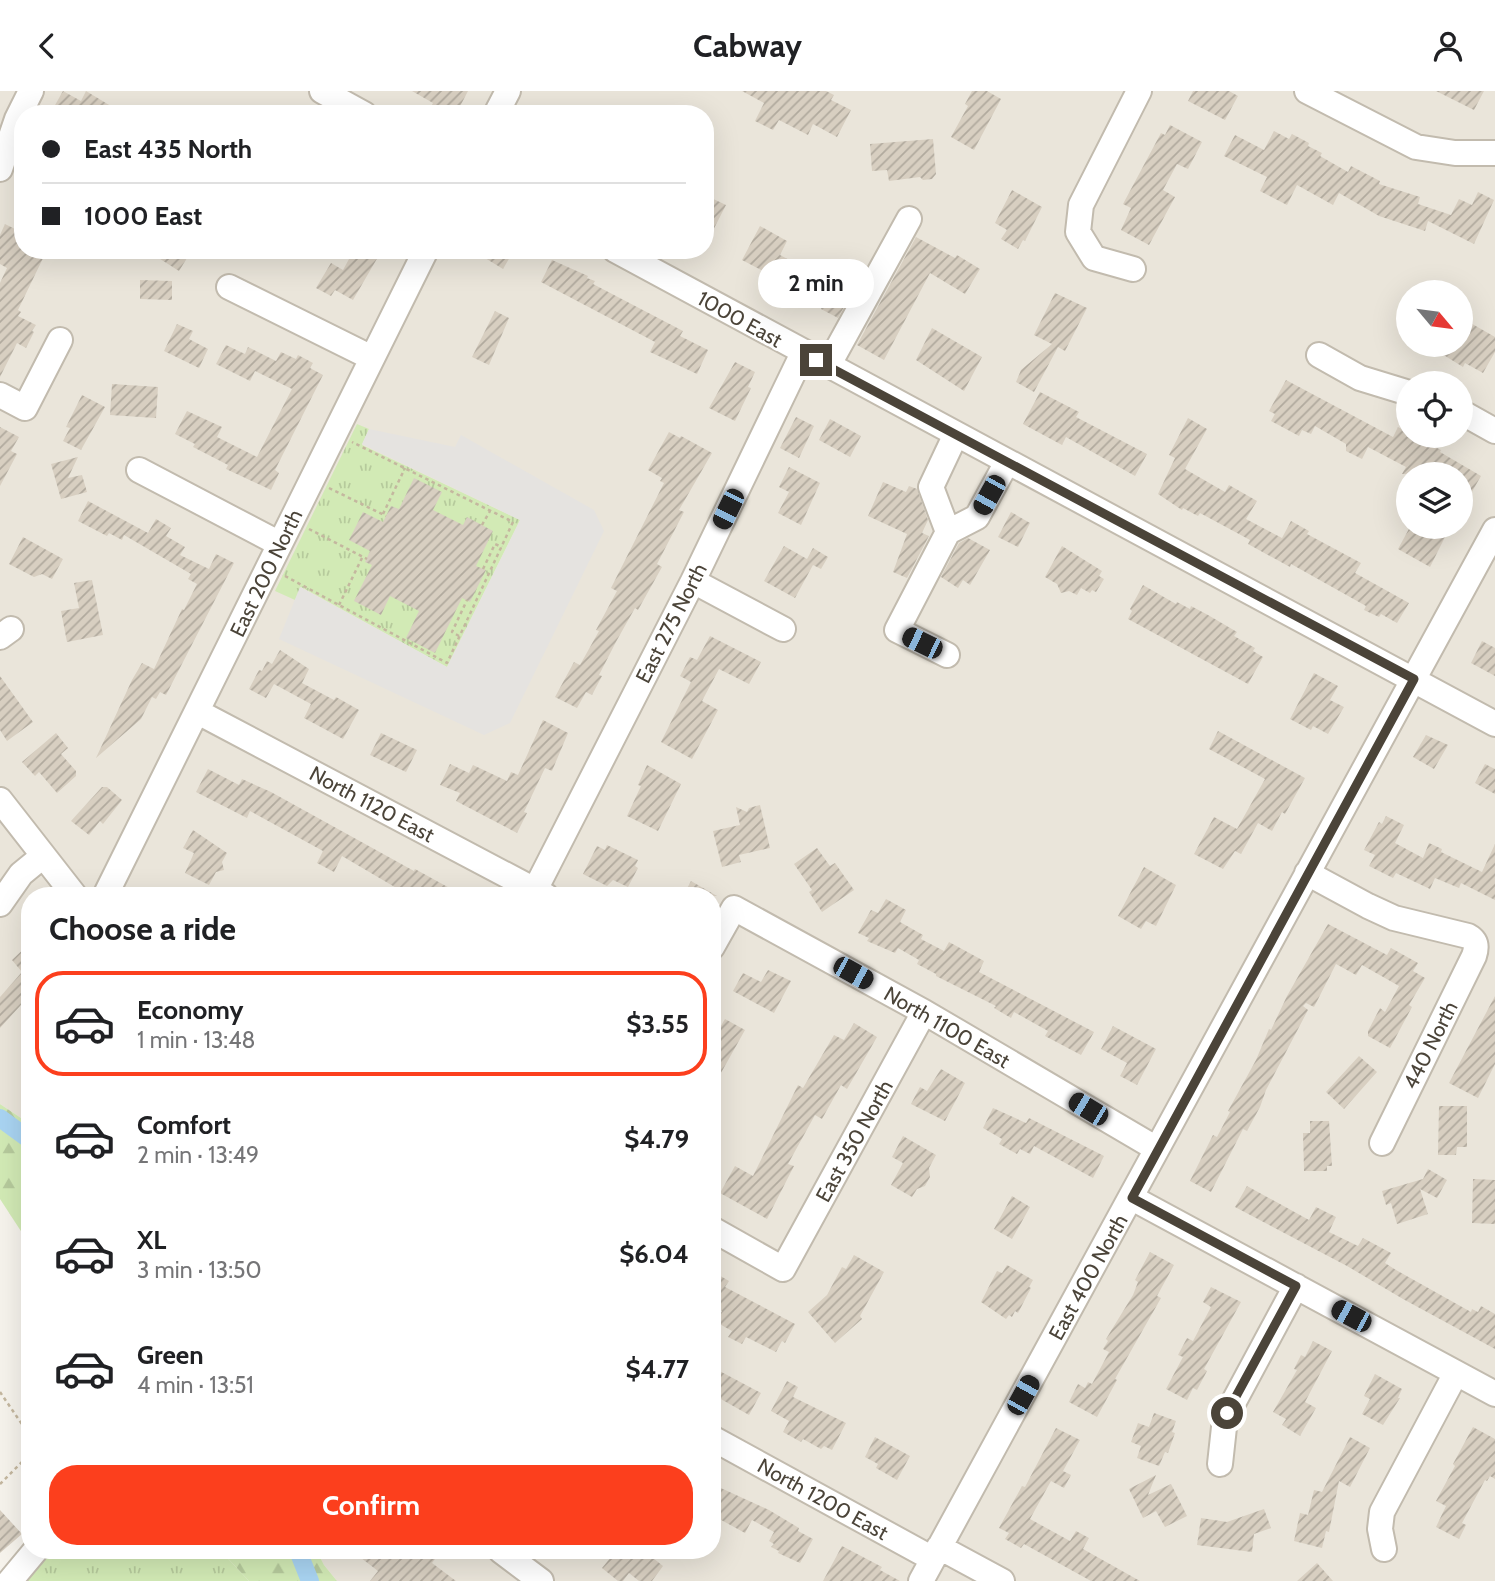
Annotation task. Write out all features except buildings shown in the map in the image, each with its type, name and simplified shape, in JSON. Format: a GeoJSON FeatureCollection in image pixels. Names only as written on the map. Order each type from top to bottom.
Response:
{"type":"FeatureCollection","features":[{"type":"Feature","properties":{"kind":"street"},"geometry":{"type":"LineString","coordinates":[[321,91],[347,105]]}},
{"type":"Feature","properties":{"kind":"street"},"geometry":{"type":"LineString","coordinates":[[1133,269],[1094,258],[1077,232],[1082,205],[1139,91]]}},
{"type":"Feature","properties":{"kind":"street"},"geometry":{"type":"LineString","coordinates":[[1307,91],[1416,147],[1455,153],[1495,153]]}},
{"type":"Feature","properties":{"kind":"street"},"geometry":{"type":"LineString","coordinates":[[0,169],[14,128]]}},
{"type":"Feature","properties":{"kind":"street"},"geometry":{"type":"LineString","coordinates":[[828,366],[909,219]]}},
{"type":"Feature","properties":{"kind":"street","name":"East 200 North"},"geometry":{"type":"LineString","coordinates":[[110,887],[422,259]]}},
{"type":"Feature","properties":{"kind":"street","name":"1000 East"},"geometry":{"type":"LineString","coordinates":[[631,259],[1495,724]]}},
{"type":"Feature","properties":{"kind":"street"},"geometry":{"type":"LineString","coordinates":[[229,287],[372,358]]}},
{"type":"Feature","properties":{"kind":"street"},"geometry":{"type":"LineString","coordinates":[[0,395],[25,408],[60,340]]}},
{"type":"Feature","properties":{"kind":"street","name":"East 275 North"},"geometry":{"type":"LineString","coordinates":[[543,887],[803,353]]}},
{"type":"Feature","properties":{"kind":"street"},"geometry":{"type":"LineString","coordinates":[[1319,355],[1360,378],[1396,389]]}},
{"type":"Feature","properties":{"kind":"street"},"geometry":{"type":"LineString","coordinates":[[1473,419],[1495,431]]}},
{"type":"Feature","properties":{"kind":"street"},"geometry":{"type":"LineString","coordinates":[[948,532],[931,488],[956,434]]}},
{"type":"Feature","properties":{"kind":"street"},"geometry":{"type":"LineString","coordinates":[[947,655],[897,630],[948,532],[976,517],[1007,462]]}},
{"type":"Feature","properties":{"kind":"street"},"geometry":{"type":"LineString","coordinates":[[139,470],[280,544]]}},
{"type":"Feature","properties":{"kind":"street","name":"East 400 North"},"geometry":{"type":"LineString","coordinates":[[921,1581],[1495,530]]}},
{"type":"Feature","properties":{"kind":"street"},"geometry":{"type":"LineString","coordinates":[[693,581],[782,629]]}},
{"type":"Feature","properties":{"kind":"street","name":"North 1120 East"},"geometry":{"type":"LineString","coordinates":[[198,712],[529,887]]}},
{"type":"Feature","properties":{"kind":"street"},"geometry":{"type":"LineString","coordinates":[[0,800],[68,887]]}},
{"type":"Feature","properties":{"kind":"street"},"geometry":{"type":"LineString","coordinates":[[0,904],[21,874],[43,856]]}},
{"type":"Feature","properties":{"kind":"street","name":"440 North"},"geometry":{"type":"LineString","coordinates":[[1307,873],[1394,918],[1468,936],[1474,939],[1476,946],[1474,956],[1382,1143]]}},
{"type":"Feature","properties":{"kind":"street","name":"North 1100 East"},"geometry":{"type":"LineString","coordinates":[[721,931],[734,908],[924,1012],[1157,1149]]}},
{"type":"Feature","properties":{"kind":"street","name":"East 350 North"},"geometry":{"type":"LineString","coordinates":[[721,1234],[783,1269],[924,1012]]}},
{"type":"Feature","properties":{"kind":"street"},"geometry":{"type":"LineString","coordinates":[[1132,1198],[1495,1394]]}},
{"type":"Feature","properties":{"kind":"street"},"geometry":{"type":"LineString","coordinates":[[1220,1464],[1225,1419],[1296,1286]]}},
{"type":"Feature","properties":{"kind":"street"},"geometry":{"type":"LineString","coordinates":[[1384,1549],[1380,1529],[1382,1512],[1456,1373]]}},
{"type":"Feature","properties":{"kind":"street","name":"North 1200 East"},"geometry":{"type":"LineString","coordinates":[[721,1443],[936,1553],[1002,1581]]}},
{"type":"Feature","properties":{"kind":"street"},"geometry":{"type":"LineString","coordinates":[[9,1581],[29,1559]]}},
{"type":"Feature","properties":{"kind":"street"},"geometry":{"type":"LineString","coordinates":[[512,1559],[541,1581]]}},
{"type":"Feature","properties":{"kind":"path"},"geometry":{"type":"LineString","coordinates":[[283,575],[447,663],[513,522],[349,441]]}},
{"type":"Feature","properties":{"kind":"path"},"geometry":{"type":"LineString","coordinates":[[326,487],[384,515],[405,468]]}},
{"type":"Feature","properties":{"kind":"path"},"geometry":{"type":"LineString","coordinates":[[482,525],[489,510]]}},
{"type":"Feature","properties":{"kind":"path"},"geometry":{"type":"LineString","coordinates":[[306,527],[364,558],[339,605]]}},
{"type":"Feature","properties":{"kind":"path"},"geometry":{"type":"LineString","coordinates":[[483,569],[495,544],[502,547]]}},
{"type":"Feature","properties":{"kind":"path"},"geometry":{"type":"LineString","coordinates":[[459,636],[452,632],[467,600]]}},
{"type":"Feature","properties":{"kind":"path"},"geometry":{"type":"LineString","coordinates":[[0,1392],[21,1423]]}},
{"type":"Feature","properties":{"kind":"path"},"geometry":{"type":"LineString","coordinates":[[0,1484],[21,1463]]}},
{"type":"Feature","properties":{"kind":"shaded area"},"geometry":{"type":"Polygon","coordinates":[[[0,91],[1495,91],[1495,1581],[337,1581],[321,1559],[721,1559],[721,887],[21,887],[21,1118],[0,1104],[0,91]]]}},
{"type":"Feature","properties":{"kind":"shaded area"},"geometry":{"type":"Polygon","coordinates":[[[369,429],[455,447],[461,435],[594,510],[604,531],[510,723],[484,735],[279,639],[300,587],[447,667],[520,520],[362,444],[369,429]]]}},
{"type":"Feature","properties":{"kind":"green space"},"geometry":{"type":"Polygon","coordinates":[[[357,424],[369,429],[362,445],[520,520],[447,667],[301,587],[295,600],[275,591],[357,424]]]}},
{"type":"Feature","properties":{"kind":"green space"},"geometry":{"type":"Polygon","coordinates":[[[0,1104],[21,1118],[21,1231],[0,1199],[0,1104]]]}},
{"type":"Feature","properties":{"kind":"green space"},"geometry":{"type":"Polygon","coordinates":[[[36,1559],[228,1559],[249,1581],[17,1581],[36,1559]]]}},
{"type":"Feature","properties":{"kind":"green space"},"geometry":{"type":"Polygon","coordinates":[[[228,1559],[321,1559],[337,1581],[249,1581],[228,1559]]]}},
{"type":"Feature","properties":{"kind":"waterway"},"geometry":{"type":"LineString","coordinates":[[0,1118],[21,1133]]}},
{"type":"Feature","properties":{"kind":"waterway"},"geometry":{"type":"LineString","coordinates":[[301,1559],[310,1581]]}},
{"type":"Feature","properties":{"kind":"route"},"geometry":{"type":"LineString","coordinates":[[816,360],[1414,679],[1132,1198],[1296,1286],[1227,1413]]}}]}
